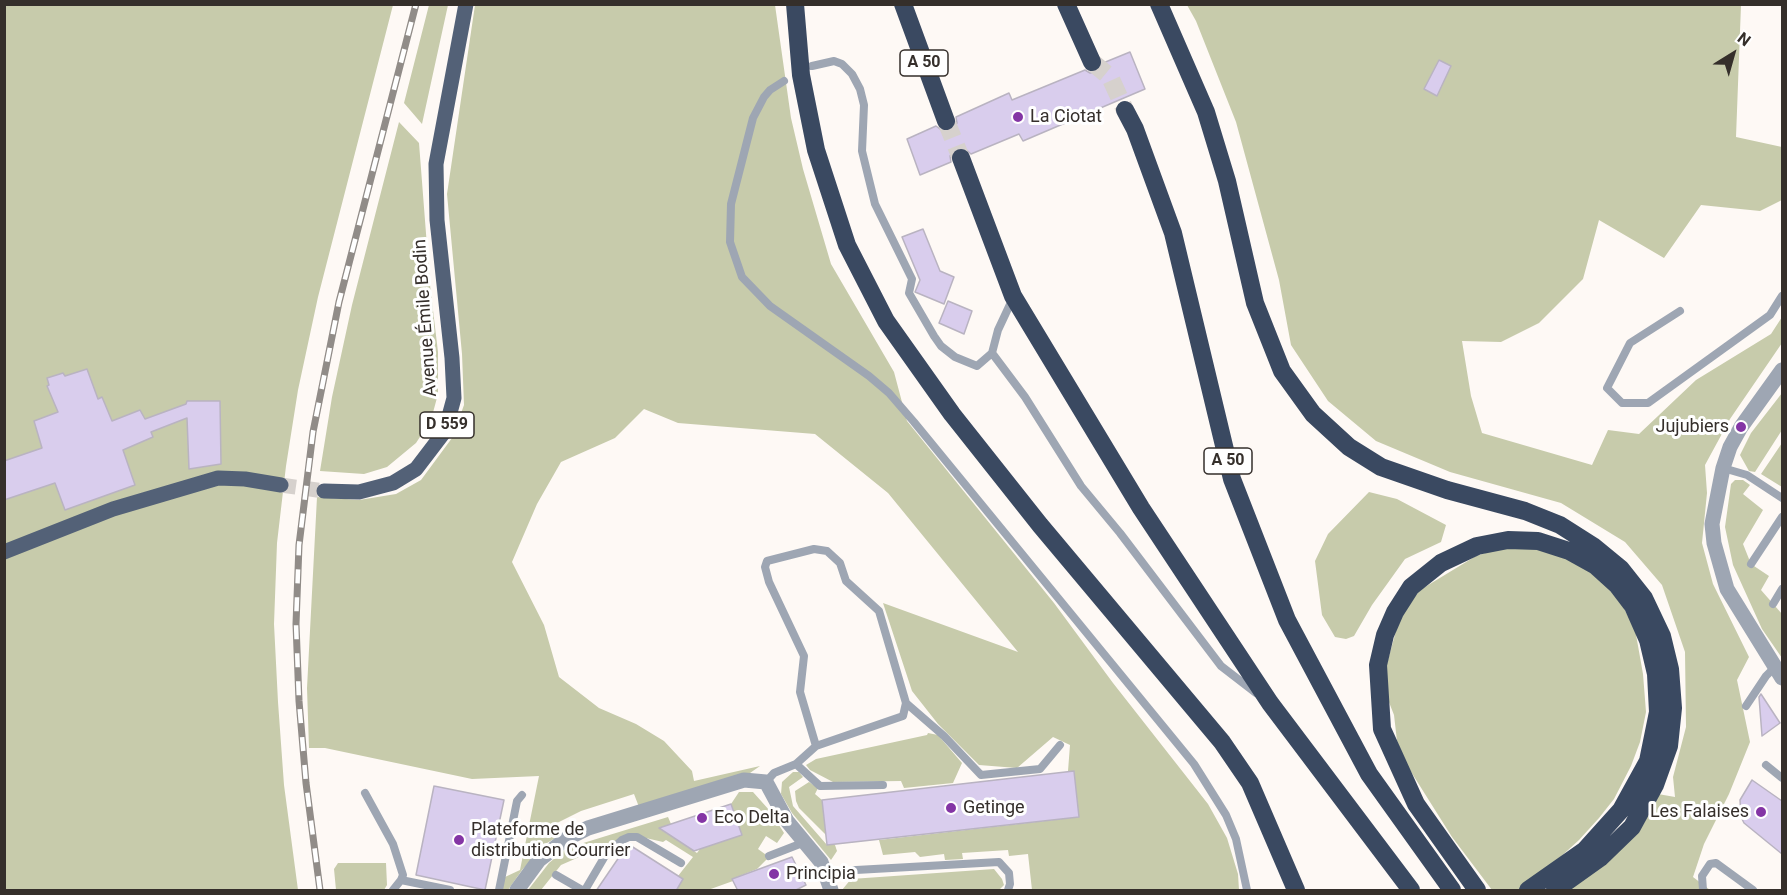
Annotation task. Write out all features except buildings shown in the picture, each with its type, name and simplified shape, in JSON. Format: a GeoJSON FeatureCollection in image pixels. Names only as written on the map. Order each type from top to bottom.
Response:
{"type":"FeatureCollection","features":[{"type":"Feature","properties":{"kind":"highway"},"geometry":{"type":"LineString","coordinates":[[795,4],[801,75],[816,150],[847,245],[886,321],[952,414],[1040,525],[1222,742],[1250,783],[1296,891]]}},
{"type":"Feature","properties":{"kind":"highway","name":"A 50"},"geometry":{"type":"LineString","coordinates":[[903,4],[946,122]]}},
{"type":"Feature","properties":{"kind":"highway"},"geometry":{"type":"LineString","coordinates":[[1066,4],[1092,62]]}},
{"type":"Feature","properties":{"kind":"highway"},"geometry":{"type":"LineString","coordinates":[[1160,4],[1206,112],[1227,181],[1255,303],[1281,371],[1313,414],[1348,447],[1381,466],[1447,490],[1525,511],[1560,525],[1593,546],[1621,569],[1644,598],[1662,636],[1670,669],[1673,708],[1670,746],[1655,785],[1632,827],[1600,858],[1555,891]]}},
{"type":"Feature","properties":{"kind":"highway","name":"A 50"},"geometry":{"type":"LineString","coordinates":[[1125,110],[1135,129],[1173,233],[1232,479],[1287,620],[1369,774],[1452,891]]}},
{"type":"Feature","properties":{"kind":"highway"},"geometry":{"type":"LineString","coordinates":[[961,158],[1014,296],[1141,508],[1270,703],[1411,891]]}},
{"type":"Feature","properties":{"kind":"highway"},"geometry":{"type":"LineString","coordinates":[[1477,891],[1416,804],[1382,729],[1378,665],[1384,635],[1411,587],[1450,559],[1477,546],[1508,540],[1538,541],[1569,550],[1596,566],[1617,585],[1633,606],[1648,640],[1656,674],[1658,712],[1648,761],[1621,810],[1585,850],[1528,891]]}},
{"type":"Feature","properties":{"kind":"main road","name":"Avenue Émile Bodin"},"geometry":{"type":"LineString","coordinates":[[324,491],[359,492],[393,483],[416,469],[445,431],[454,398],[454,388],[445,275],[437,220],[436,164],[465,4]]}},
{"type":"Feature","properties":{"kind":"main road"},"geometry":{"type":"LineString","coordinates":[[4,552],[112,509],[218,478],[245,479],[281,485]]}},
{"type":"Feature","properties":{"kind":"street"},"geometry":{"type":"LineString","coordinates":[[1779,673],[1727,589],[1714,543],[1712,524],[1723,468],[1730,447],[1741,427],[1782,370]]}},
{"type":"Feature","properties":{"kind":"street"},"geometry":{"type":"LineString","coordinates":[[517,891],[539,860],[566,839],[588,828],[744,780],[766,782],[787,820],[821,862],[830,885]]}},
{"type":"Feature","properties":{"kind":"lane"},"geometry":{"type":"LineString","coordinates":[[812,66],[834,61],[842,64],[852,74],[860,89],[864,105],[862,151],[875,204],[912,279],[909,293],[941,346],[955,357],[977,366],[992,353],[998,330],[1014,296]]}},
{"type":"Feature","properties":{"kind":"lane"},"geometry":{"type":"LineString","coordinates":[[783,81],[764,97],[753,118],[731,204],[730,242],[742,277],[770,306],[889,393],[922,431],[1194,764],[1226,815],[1236,839],[1247,891]]}},
{"type":"Feature","properties":{"kind":"lane"},"geometry":{"type":"LineString","coordinates":[[1680,311],[1630,343],[1607,388],[1622,403],[1648,403],[1770,315],[1782,296]]}},
{"type":"Feature","properties":{"kind":"lane"},"geometry":{"type":"LineString","coordinates":[[992,353],[1025,397],[1081,486],[1120,532],[1221,666],[1270,703]]}},
{"type":"Feature","properties":{"kind":"lane"},"geometry":{"type":"LineString","coordinates":[[1723,468],[1747,475],[1782,498]]}},
{"type":"Feature","properties":{"kind":"lane"},"geometry":{"type":"LineString","coordinates":[[1751,564],[1782,517]]}},
{"type":"Feature","properties":{"kind":"lane"},"geometry":{"type":"LineString","coordinates":[[766,782],[774,773],[796,764],[816,746],[903,716],[906,703],[879,611],[846,581],[840,563],[827,551],[814,549],[767,561],[765,567],[769,582],[804,656],[800,692],[816,746]]}},
{"type":"Feature","properties":{"kind":"lane"},"geometry":{"type":"LineString","coordinates":[[1773,604],[1782,590]]}},
{"type":"Feature","properties":{"kind":"lane"},"geometry":{"type":"LineString","coordinates":[[1746,706],[1766,676],[1779,673]]}},
{"type":"Feature","properties":{"kind":"lane"},"geometry":{"type":"LineString","coordinates":[[906,703],[944,736],[981,775],[1040,769],[1060,745]]}},
{"type":"Feature","properties":{"kind":"lane"},"geometry":{"type":"LineString","coordinates":[[796,764],[820,786],[883,785]]}},
{"type":"Feature","properties":{"kind":"lane"},"geometry":{"type":"LineString","coordinates":[[1766,765],[1782,778]]}},
{"type":"Feature","properties":{"kind":"lane"},"geometry":{"type":"LineString","coordinates":[[365,794],[393,844],[403,875],[393,891]]}},
{"type":"Feature","properties":{"kind":"lane"},"geometry":{"type":"LineString","coordinates":[[499,891],[517,801],[522,795]]}},
{"type":"Feature","properties":{"kind":"lane"},"geometry":{"type":"LineString","coordinates":[[556,875],[584,891],[606,856],[622,840],[629,837],[638,837],[681,863]]}},
{"type":"Feature","properties":{"kind":"lane"},"geometry":{"type":"LineString","coordinates":[[769,855],[805,842]]}},
{"type":"Feature","properties":{"kind":"lane"},"geometry":{"type":"LineString","coordinates":[[830,885],[843,873],[856,870],[999,862],[1009,873],[1008,891]]}},
{"type":"Feature","properties":{"kind":"lane"},"geometry":{"type":"LineString","coordinates":[[1703,891],[1702,876],[1710,864],[1716,863],[1753,891]]}},
{"type":"Feature","properties":{"kind":"lane"},"geometry":{"type":"LineString","coordinates":[[401,880],[450,891]]}},
{"type":"Feature","properties":{"kind":"green space"},"geometry":{"type":"Polygon","coordinates":[[[5,5],[393,5],[318,297],[298,390],[277,543],[274,624],[278,702],[284,785],[298,890],[5,890],[5,5]]]}},
{"type":"Feature","properties":{"kind":"green space"},"geometry":{"type":"Polygon","coordinates":[[[429,5],[448,5],[422,124],[404,103],[429,5]]]}},
{"type":"Feature","properties":{"kind":"green space"},"geometry":{"type":"Polygon","coordinates":[[[475,5],[775,5],[791,118],[803,169],[831,264],[894,372],[907,421],[1054,603],[1113,683],[1208,804],[1227,838],[1238,874],[1239,890],[1032,890],[1028,854],[1009,856],[1008,850],[962,853],[963,859],[945,860],[944,854],[920,857],[915,852],[883,855],[879,840],[1079,817],[1074,771],[1068,771],[1070,745],[1053,737],[1017,768],[979,765],[938,724],[912,691],[883,603],[1018,652],[888,493],[815,434],[678,423],[644,409],[615,438],[561,462],[537,504],[512,562],[544,625],[559,677],[599,708],[636,724],[664,741],[692,771],[694,781],[760,766],[750,773],[639,807],[634,794],[581,811],[553,825],[559,836],[547,843],[522,870],[508,890],[502,890],[505,877],[520,870],[539,776],[472,779],[325,748],[309,748],[307,688],[317,497],[359,500],[396,494],[421,480],[452,438],[464,405],[462,354],[447,194],[475,5]]]}},
{"type":"Feature","properties":{"kind":"green space"},"geometry":{"type":"Polygon","coordinates":[[[1187,5],[1741,5],[1736,137],[1782,147],[1782,200],[1760,211],[1701,205],[1664,258],[1599,220],[1583,279],[1539,323],[1501,342],[1462,341],[1471,396],[1482,433],[1592,465],[1608,430],[1639,434],[1696,380],[1771,334],[1782,317],[1782,343],[1730,419],[1705,465],[1707,493],[1702,543],[1713,584],[1749,657],[1737,680],[1750,742],[1729,794],[1704,844],[1693,877],[1710,890],[1568,890],[1658,794],[1675,797],[1673,777],[1686,727],[1685,652],[1662,585],[1625,542],[1561,503],[1450,472],[1376,441],[1328,401],[1291,345],[1279,280],[1236,122],[1196,21],[1187,5]]]}},
{"type":"Feature","properties":{"kind":"green space"},"geometry":{"type":"Polygon","coordinates":[[[399,122],[419,143],[430,285],[438,352],[438,394],[431,420],[416,443],[387,467],[364,474],[320,471],[332,397],[352,305],[399,122]]]}},
{"type":"Feature","properties":{"kind":"green space"},"geometry":{"type":"Polygon","coordinates":[[[1782,393],[1782,430],[1755,472],[1749,471],[1740,455],[1751,433],[1782,393]]]}},
{"type":"Feature","properties":{"kind":"green space"},"geometry":{"type":"Polygon","coordinates":[[[1782,443],[1782,487],[1761,474],[1782,443]]]}},
{"type":"Feature","properties":{"kind":"green space"},"geometry":{"type":"Polygon","coordinates":[[[1735,480],[1743,480],[1750,485],[1743,494],[1763,510],[1743,544],[1751,564],[1769,576],[1761,590],[1782,614],[1782,658],[1762,629],[1733,565],[1725,527],[1731,484],[1735,480]]]}},
{"type":"Feature","properties":{"kind":"green space"},"geometry":{"type":"Polygon","coordinates":[[[1369,492],[1397,499],[1446,525],[1441,542],[1405,559],[1372,605],[1354,636],[1346,639],[1335,637],[1322,615],[1315,561],[1328,534],[1369,492]]]}},
{"type":"Feature","properties":{"kind":"green space"},"geometry":{"type":"Polygon","coordinates":[[[1507,546],[1536,546],[1581,565],[1620,601],[1635,629],[1643,674],[1646,712],[1640,742],[1631,766],[1614,799],[1599,818],[1556,861],[1519,890],[1492,890],[1452,837],[1408,767],[1397,741],[1394,715],[1387,697],[1386,667],[1401,613],[1420,590],[1476,556],[1507,546]]]}},
{"type":"Feature","properties":{"kind":"green space"},"geometry":{"type":"Polygon","coordinates":[[[928,733],[938,735],[962,763],[953,783],[904,788],[901,781],[833,782],[810,770],[806,765],[816,759],[928,733]]]}},
{"type":"Feature","properties":{"kind":"green space"},"geometry":{"type":"Polygon","coordinates":[[[793,772],[799,772],[803,777],[789,787],[793,806],[827,845],[835,845],[837,851],[831,860],[792,813],[781,794],[782,782],[793,772]]]}},
{"type":"Feature","properties":{"kind":"green space"},"geometry":{"type":"Polygon","coordinates":[[[809,782],[818,788],[815,794],[822,800],[826,835],[799,808],[796,801],[795,791],[809,782]]]}},
{"type":"Feature","properties":{"kind":"green space"},"geometry":{"type":"Polygon","coordinates":[[[739,792],[753,792],[770,811],[784,833],[777,843],[766,836],[758,849],[769,857],[757,869],[732,879],[733,881],[708,890],[676,890],[683,879],[678,876],[693,857],[666,840],[663,842],[627,836],[561,865],[541,890],[528,890],[549,863],[567,848],[668,817],[671,824],[660,829],[697,853],[700,849],[742,835],[731,804],[739,792]]]}},
{"type":"Feature","properties":{"kind":"green space"},"geometry":{"type":"Polygon","coordinates":[[[338,863],[386,863],[387,885],[384,890],[336,890],[334,869],[338,863]]]}},
{"type":"Feature","properties":{"kind":"green space"},"geometry":{"type":"Polygon","coordinates":[[[994,869],[1004,885],[999,890],[842,890],[851,879],[994,869]]]}},
{"type":"Feature","properties":{"kind":"tunnel"},"geometry":{"type":"LineString","coordinates":[[1092,62],[1110,77],[1125,110]]}},
{"type":"Feature","properties":{"kind":"tunnel"},"geometry":{"type":"LineString","coordinates":[[946,121],[961,158]]}},
{"type":"Feature","properties":{"kind":"tunnel"},"geometry":{"type":"LineString","coordinates":[[281,485],[324,491]]}},
{"type":"Feature","properties":{"kind":"railway"},"geometry":{"type":"LineString","coordinates":[[320,890],[306,783],[299,701],[296,624],[299,545],[313,432],[339,302],[416,4]]}},
{"type":"Feature","properties":{"kind":"place","name":"La Ciotat"},"geometry":{"type":"Point","coordinates":[1018,117]}},
{"type":"Feature","properties":{"kind":"place","name":"Jujubiers"},"geometry":{"type":"Point","coordinates":[1741,427]}},
{"type":"Feature","properties":{"kind":"place","name":"Getinge"},"geometry":{"type":"Point","coordinates":[951,808]}},
{"type":"Feature","properties":{"kind":"place","name":"Les Falaises"},"geometry":{"type":"Point","coordinates":[1761,812]}},
{"type":"Feature","properties":{"kind":"place","name":"Eco Delta"},"geometry":{"type":"Point","coordinates":[702,818]}},
{"type":"Feature","properties":{"kind":"place","name":"Plateforme de distribution Courrier"},"geometry":{"type":"Point","coordinates":[459,840]}},
{"type":"Feature","properties":{"kind":"place","name":"Principia"},"geometry":{"type":"Point","coordinates":[774,874]}}]}
